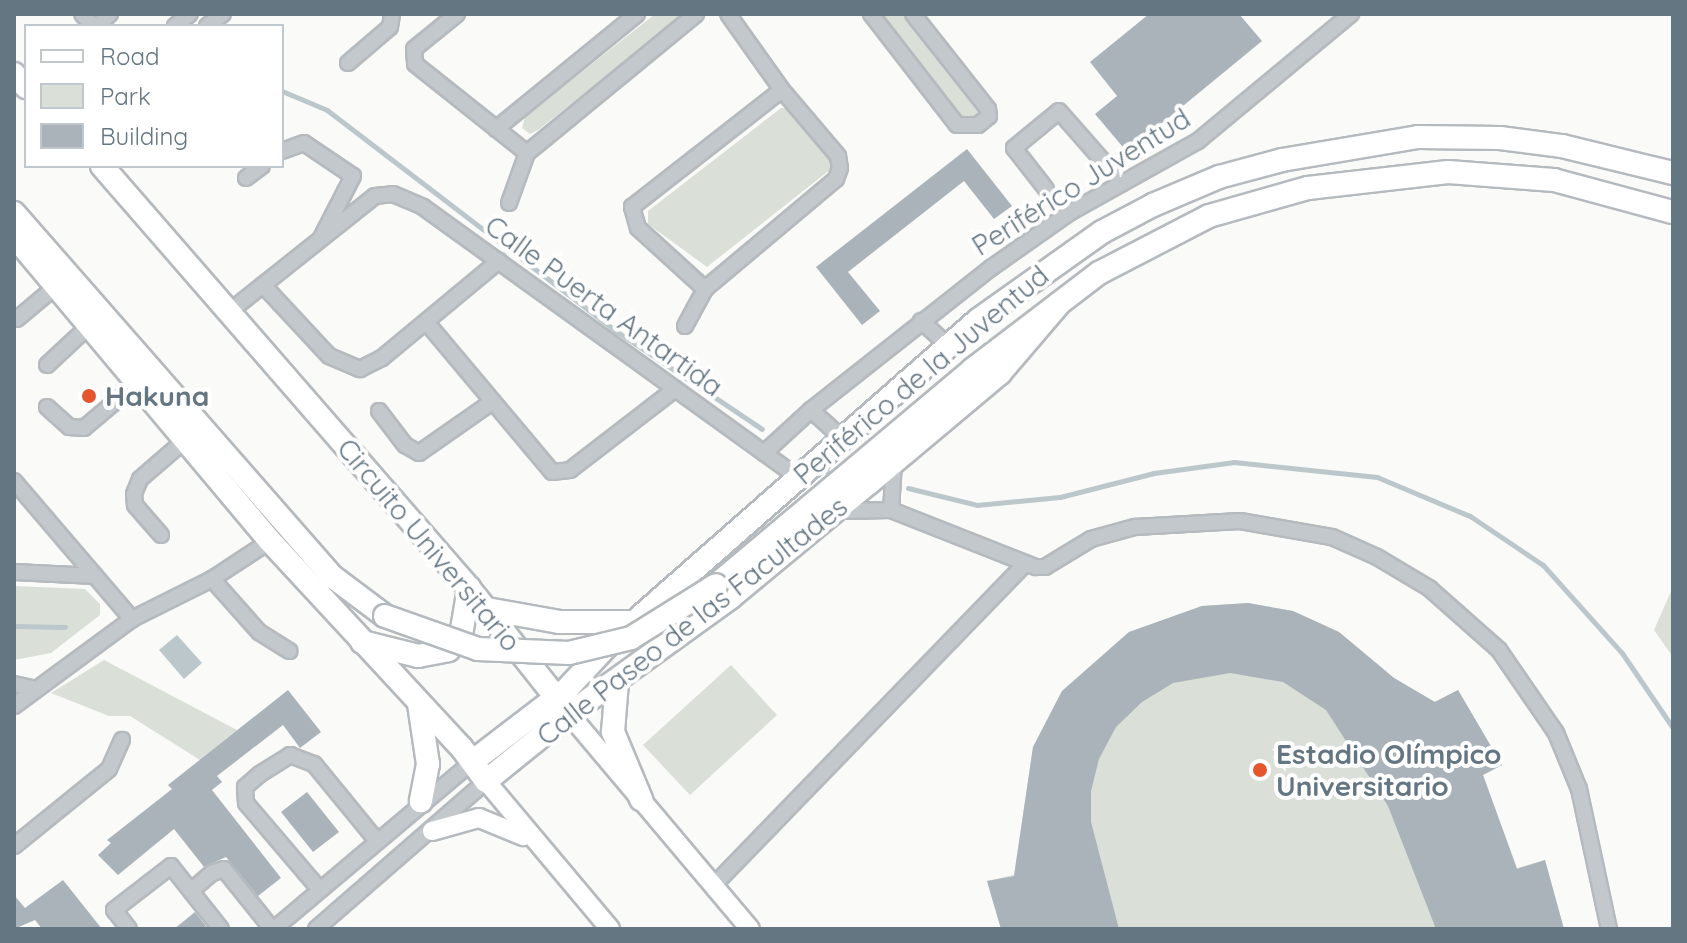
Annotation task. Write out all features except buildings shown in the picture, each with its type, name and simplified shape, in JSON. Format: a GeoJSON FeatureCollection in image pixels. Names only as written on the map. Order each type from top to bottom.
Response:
{"type":"FeatureCollection","features":[{"type":"Feature","properties":{"kind":"highway","name":"Periférico de la Juventud"},"geometry":{"type":"LineString","coordinates":[[562,705],[608,645],[797,477],[949,346],[1102,232],[1219,177],[1282,160],[1418,137],[1500,138],[1673,173]]}},
{"type":"Feature","properties":{"kind":"highway","name":"Circuito Universitario"},"geometry":{"type":"LineString","coordinates":[[104,168],[487,609],[562,705]]}},
{"type":"Feature","properties":{"kind":"highway","name":"Periférico de la Juventud"},"geometry":{"type":"LineString","coordinates":[[1059,304],[1110,266],[1209,216],[1308,188],[1381,176],[1448,172],[1554,180],[1673,212]]}},
{"type":"Feature","properties":{"kind":"highway"},"geometry":{"type":"LineString","coordinates":[[14,213],[333,577],[385,616],[446,642],[493,651],[569,653],[631,638],[716,585],[973,369],[1059,304]]}},
{"type":"Feature","properties":{"kind":"highway"},"geometry":{"type":"LineString","coordinates":[[14,236],[270,541],[486,781]]}},
{"type":"Feature","properties":{"kind":"highway","name":"Calle Paseo de las Facultades"},"geometry":{"type":"LineString","coordinates":[[472,762],[562,705],[617,682],[835,512],[886,477],[1000,373],[1059,304]]}},
{"type":"Feature","properties":{"kind":"highway"},"geometry":{"type":"LineString","coordinates":[[348,628],[418,656],[448,650],[461,635],[469,588]]}},
{"type":"Feature","properties":{"kind":"highway"},"geometry":{"type":"LineString","coordinates":[[487,609],[559,622],[635,622],[642,635],[663,649]]}},
{"type":"Feature","properties":{"kind":"highway"},"geometry":{"type":"LineString","coordinates":[[617,682],[613,732],[641,799]]}},
{"type":"Feature","properties":{"kind":"highway"},"geometry":{"type":"LineString","coordinates":[[418,703],[428,764],[421,801]]}},
{"type":"Feature","properties":{"kind":"highway","name":"Calle Paseo de las Facultades"},"geometry":{"type":"LineString","coordinates":[[486,781],[562,705]]}},
{"type":"Feature","properties":{"kind":"main road","name":"Circuito Universitario"},"geometry":{"type":"LineString","coordinates":[[562,705],[750,929]]}},
{"type":"Feature","properties":{"kind":"main road"},"geometry":{"type":"LineString","coordinates":[[486,781],[610,929]]}},
{"type":"Feature","properties":{"kind":"main road"},"geometry":{"type":"LineString","coordinates":[[432,831],[485,818],[503,824],[541,850]]}},
{"type":"Feature","properties":{"kind":"street"},"geometry":{"type":"LineString","coordinates":[[348,63],[390,27],[392,14]]}},
{"type":"Feature","properties":{"kind":"street"},"geometry":{"type":"LineString","coordinates":[[457,14],[437,20],[414,49],[415,64],[527,153]]}},
{"type":"Feature","properties":{"kind":"street"},"geometry":{"type":"LineString","coordinates":[[496,129],[637,14]]}},
{"type":"Feature","properties":{"kind":"street"},"geometry":{"type":"LineString","coordinates":[[509,203],[527,153],[696,14]]}},
{"type":"Feature","properties":{"kind":"street"},"geometry":{"type":"LineString","coordinates":[[685,326],[705,289],[839,174],[838,156],[782,90],[728,14]]}},
{"type":"Feature","properties":{"kind":"street"},"geometry":{"type":"LineString","coordinates":[[871,14],[957,125],[978,125],[989,116],[988,109],[913,14]]}},
{"type":"Feature","properties":{"kind":"street","name":"Periférico Juventud"},"geometry":{"type":"LineString","coordinates":[[764,453],[811,410],[921,321],[1034,237],[1198,141],[1351,14]]}},
{"type":"Feature","properties":{"kind":"street"},"geometry":{"type":"LineString","coordinates":[[705,289],[638,228],[632,207],[782,90]]}},
{"type":"Feature","properties":{"kind":"street"},"geometry":{"type":"LineString","coordinates":[[1046,189],[1014,148],[1059,111],[1122,183]]}},
{"type":"Feature","properties":{"kind":"street"},"geometry":{"type":"LineString","coordinates":[[229,312],[321,239],[353,176],[304,143],[284,150]]}},
{"type":"Feature","properties":{"kind":"street"},"geometry":{"type":"LineString","coordinates":[[246,178],[259,168]]}},
{"type":"Feature","properties":{"kind":"street","name":"Calle Puerta Antartida"},"geometry":{"type":"LineString","coordinates":[[321,239],[375,196],[393,194],[412,200],[797,477]]}},
{"type":"Feature","properties":{"kind":"street"},"geometry":{"type":"LineString","coordinates":[[263,285],[329,356],[350,369],[382,358],[499,261]]}},
{"type":"Feature","properties":{"kind":"street"},"geometry":{"type":"LineString","coordinates":[[17,319],[55,287]]}},
{"type":"Feature","properties":{"kind":"street"},"geometry":{"type":"LineString","coordinates":[[921,321],[949,346]]}},
{"type":"Feature","properties":{"kind":"street"},"geometry":{"type":"LineString","coordinates":[[427,323],[548,470],[559,473],[570,470],[675,389]]}},
{"type":"Feature","properties":{"kind":"street"},"geometry":{"type":"LineString","coordinates":[[47,365],[89,326]]}},
{"type":"Feature","properties":{"kind":"street"},"geometry":{"type":"LineString","coordinates":[[47,407],[69,427],[84,428],[136,384]]}},
{"type":"Feature","properties":{"kind":"street"},"geometry":{"type":"LineString","coordinates":[[379,411],[405,445],[419,453],[492,402]]}},
{"type":"Feature","properties":{"kind":"street"},"geometry":{"type":"LineString","coordinates":[[811,410],[842,438]]}},
{"type":"Feature","properties":{"kind":"street"},"geometry":{"type":"LineString","coordinates":[[161,535],[135,505],[134,494],[140,479],[184,441]]}},
{"type":"Feature","properties":{"kind":"street"},"geometry":{"type":"LineString","coordinates":[[886,477],[891,510]]}},
{"type":"Feature","properties":{"kind":"street"},"geometry":{"type":"LineString","coordinates":[[14,481],[132,619]]}},
{"type":"Feature","properties":{"kind":"street"},"geometry":{"type":"LineString","coordinates":[[835,512],[891,510],[1024,565],[1045,567],[1091,539],[1135,527],[1240,521],[1332,537],[1429,588],[1499,650],[1556,733],[1579,789],[1609,929]]}},
{"type":"Feature","properties":{"kind":"street"},"geometry":{"type":"LineString","coordinates":[[14,706],[132,619],[212,579],[270,541]]}},
{"type":"Feature","properties":{"kind":"street"},"geometry":{"type":"LineString","coordinates":[[713,886],[1024,565]]}},
{"type":"Feature","properties":{"kind":"street"},"geometry":{"type":"LineString","coordinates":[[14,572],[95,576]]}},
{"type":"Feature","properties":{"kind":"street"},"geometry":{"type":"LineString","coordinates":[[212,579],[259,632],[290,651]]}},
{"type":"Feature","properties":{"kind":"street"},"geometry":{"type":"LineString","coordinates":[[14,684],[36,689]]}},
{"type":"Feature","properties":{"kind":"street"},"geometry":{"type":"LineString","coordinates":[[14,846],[109,769],[122,740]]}},
{"type":"Feature","properties":{"kind":"street"},"geometry":{"type":"LineString","coordinates":[[320,890],[246,803],[245,787],[260,774],[290,755],[314,764],[377,841]]}},
{"type":"Feature","properties":{"kind":"street","name":"Calle Paseo de las Facultades"},"geometry":{"type":"LineString","coordinates":[[273,929],[421,801],[472,762]]}},
{"type":"Feature","properties":{"kind":"street","name":"Calle Paseo de las Facultades"},"geometry":{"type":"LineString","coordinates":[[316,929],[486,781]]}},
{"type":"Feature","properties":{"kind":"street"},"geometry":{"type":"LineString","coordinates":[[129,929],[114,910],[171,866],[221,929]]}},
{"type":"Feature","properties":{"kind":"street"},"geometry":{"type":"LineString","coordinates":[[191,891],[212,873],[224,869],[273,929]]}},
{"type":"Feature","properties":{"kind":"green space"},"geometry":{"type":"Polygon","coordinates":[[[655,14],[685,14],[538,130],[530,134],[522,128],[525,117],[655,14]]]}},
{"type":"Feature","properties":{"kind":"green space"},"geometry":{"type":"Polygon","coordinates":[[[880,14],[905,14],[981,111],[979,120],[963,121],[880,14]]]}},
{"type":"Feature","properties":{"kind":"green space"},"geometry":{"type":"Polygon","coordinates":[[[781,108],[791,108],[831,160],[831,169],[707,267],[648,224],[648,211],[781,108]]]}},
{"type":"Feature","properties":{"kind":"green space"},"geometry":{"type":"Polygon","coordinates":[[[14,586],[85,589],[100,604],[100,615],[51,653],[14,660],[14,586]]]}},
{"type":"Feature","properties":{"kind":"green space"},"geometry":{"type":"Polygon","coordinates":[[[1673,587],[1673,657],[1654,630],[1673,587]]]}},
{"type":"Feature","properties":{"kind":"green space","name":"Estadio Olímpico Universitario"},"geometry":{"type":"Polygon","coordinates":[[[1248,603],[1293,611],[1339,632],[1394,678],[1434,702],[1458,690],[1502,765],[1483,775],[1517,868],[1545,860],[1564,929],[1001,929],[987,881],[1014,875],[1033,747],[1062,691],[1129,632],[1202,606],[1248,603]]]}},
{"type":"Feature","properties":{"kind":"green space"},"geometry":{"type":"Polygon","coordinates":[[[104,660],[237,730],[200,760],[130,716],[109,716],[51,693],[104,660]]]}},
{"type":"Feature","properties":{"kind":"green space"},"geometry":{"type":"Polygon","coordinates":[[[731,665],[777,715],[690,795],[643,745],[731,665]]]}},
{"type":"Feature","properties":{"kind":"shaded area"},"geometry":{"type":"Polygon","coordinates":[[[177,635],[202,663],[184,679],[159,650],[177,635]]]}},
{"type":"Feature","properties":{"kind":"waterway"},"geometry":{"type":"LineString","coordinates":[[284,92],[327,110],[619,333],[762,429]]}},
{"type":"Feature","properties":{"kind":"waterway"},"geometry":{"type":"LineString","coordinates":[[908,488],[977,505],[1060,497],[1154,473],[1234,462],[1377,477],[1470,516],[1543,565],[1622,653],[1673,728]]}},
{"type":"Feature","properties":{"kind":"waterway"},"geometry":{"type":"LineString","coordinates":[[822,468],[829,473]]}},
{"type":"Feature","properties":{"kind":"waterway"},"geometry":{"type":"LineString","coordinates":[[14,626],[65,627]]}},
{"type":"Feature","properties":{"kind":"place","name":"Hakuna"},"geometry":{"type":"Point","coordinates":[89,396]}},
{"type":"Feature","properties":{"kind":"place","name":"Estadio Olímpico Universitario"},"geometry":{"type":"Point","coordinates":[1260,770]}}]}
